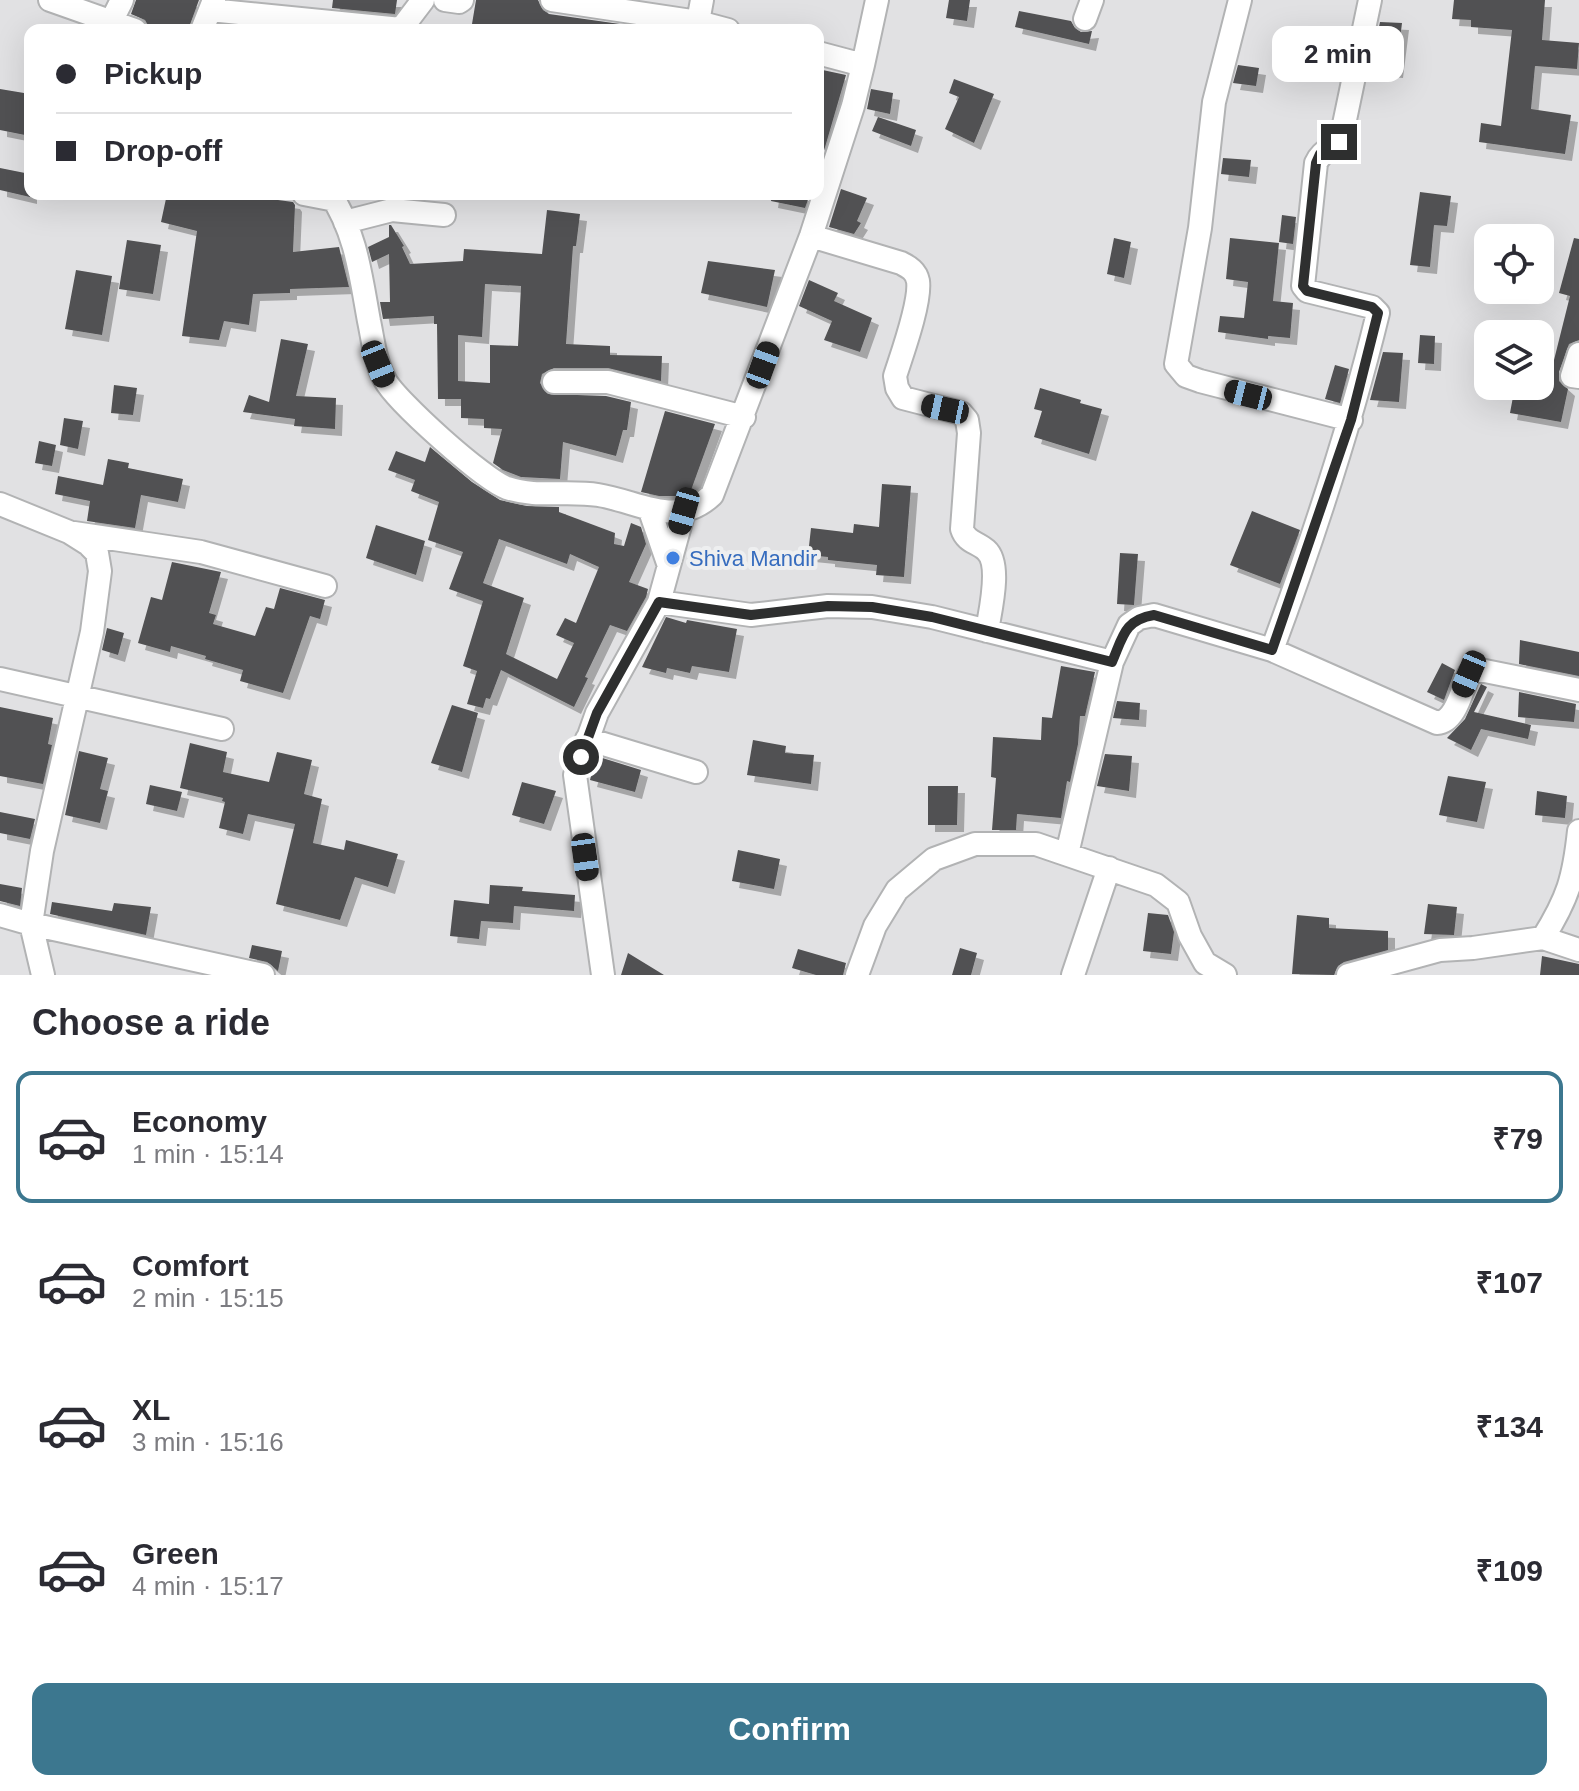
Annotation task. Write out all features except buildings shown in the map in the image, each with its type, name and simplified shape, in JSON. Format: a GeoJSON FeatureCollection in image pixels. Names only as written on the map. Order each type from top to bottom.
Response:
{"type":"FeatureCollection","features":[{"type":"Feature","properties":{"kind":"street"},"geometry":{"type":"LineString","coordinates":[[50,0],[117,24]]}},
{"type":"Feature","properties":{"kind":"street"},"geometry":{"type":"LineString","coordinates":[[111,22],[122,0]]}},
{"type":"Feature","properties":{"kind":"street"},"geometry":{"type":"LineString","coordinates":[[405,24],[423,0]]}},
{"type":"Feature","properties":{"kind":"street"},"geometry":{"type":"LineString","coordinates":[[445,0],[462,0]]}},
{"type":"Feature","properties":{"kind":"street"},"geometry":{"type":"LineString","coordinates":[[553,0],[700,11],[719,24]]}},
{"type":"Feature","properties":{"kind":"street"},"geometry":{"type":"LineString","coordinates":[[824,196],[853,106],[877,0]]}},
{"type":"Feature","properties":{"kind":"street"},"geometry":{"type":"LineString","coordinates":[[1240,0],[1214,102],[1200,228],[1176,364],[1186,376],[1212,385],[1351,420]]}},
{"type":"Feature","properties":{"kind":"street"},"geometry":{"type":"LineString","coordinates":[[1272,650],[1351,420],[1378,313],[1372,307],[1307,291],[1303,286],[1316,163],[1320,154],[1339,142],[1342,134],[1370,0]]}},
{"type":"Feature","properties":{"kind":"street"},"geometry":{"type":"LineString","coordinates":[[209,13],[341,24]]}},
{"type":"Feature","properties":{"kind":"street"},"geometry":{"type":"LineString","coordinates":[[824,55],[863,65]]}},
{"type":"Feature","properties":{"kind":"street"},"geometry":{"type":"LineString","coordinates":[[334,200],[353,242],[378,364],[385,381],[413,411],[488,478],[504,487],[523,492],[597,494],[650,511],[684,511],[702,505],[712,495],[744,417],[823,200]]}},
{"type":"Feature","properties":{"kind":"street"},"geometry":{"type":"LineString","coordinates":[[345,222],[392,210],[444,215]]}},
{"type":"Feature","properties":{"kind":"street"},"geometry":{"type":"LineString","coordinates":[[811,236],[901,263],[916,275],[917,294],[895,376],[897,388],[903,398],[961,413],[967,420],[969,447],[962,529],[967,539],[993,558],[994,581],[987,631]]}},
{"type":"Feature","properties":{"kind":"street"},"geometry":{"type":"LineString","coordinates":[[1579,354],[1572,376],[1579,377]]}},
{"type":"Feature","properties":{"kind":"street"},"geometry":{"type":"LineString","coordinates":[[554,382],[608,382],[744,417]]}},
{"type":"Feature","properties":{"kind":"street"},"geometry":{"type":"LineString","coordinates":[[0,504],[69,532],[201,552],[325,586]]}},
{"type":"Feature","properties":{"kind":"street"},"geometry":{"type":"LineString","coordinates":[[650,511],[669,566]]}},
{"type":"Feature","properties":{"kind":"street"},"geometry":{"type":"LineString","coordinates":[[603,975],[575,775],[597,713],[659,602],[684,511]]}},
{"type":"Feature","properties":{"kind":"street"},"geometry":{"type":"LineString","coordinates":[[43,975],[31,924],[42,851],[92,632],[100,571],[97,553],[69,532]]}},
{"type":"Feature","properties":{"kind":"street"},"geometry":{"type":"LineString","coordinates":[[659,602],[751,615],[828,606],[872,607],[932,617],[1112,662]]}},
{"type":"Feature","properties":{"kind":"street"},"geometry":{"type":"LineString","coordinates":[[1067,854],[1112,662],[1129,625],[1139,618],[1154,615],[1272,650],[1437,723],[1444,723],[1450,718],[1469,674],[1480,670],[1579,690]]}},
{"type":"Feature","properties":{"kind":"street"},"geometry":{"type":"LineString","coordinates":[[0,679],[222,729]]}},
{"type":"Feature","properties":{"kind":"street"},"geometry":{"type":"LineString","coordinates":[[587,739],[696,772]]}},
{"type":"Feature","properties":{"kind":"street"},"geometry":{"type":"LineString","coordinates":[[1543,938],[1561,910],[1575,871],[1579,831]]}},
{"type":"Feature","properties":{"kind":"street"},"geometry":{"type":"LineString","coordinates":[[857,975],[875,926],[897,890],[934,859],[975,844],[1036,844],[1156,885],[1178,902],[1190,936],[1205,963],[1218,973]]}},
{"type":"Feature","properties":{"kind":"street"},"geometry":{"type":"LineString","coordinates":[[1073,975],[1109,868]]}},
{"type":"Feature","properties":{"kind":"street"},"geometry":{"type":"LineString","coordinates":[[0,915],[263,975]]}},
{"type":"Feature","properties":{"kind":"street"},"geometry":{"type":"LineString","coordinates":[[1348,975],[1440,950],[1543,938],[1579,950]]}},
{"type":"Feature","properties":{"kind":"place","name":"Shiva Mandir"},"geometry":{"type":"Point","coordinates":[673,558]}},
{"type":"Feature","properties":{"kind":"route"},"geometry":{"type":"LineString","coordinates":[[581,757],[597,713],[659,602],[751,615],[828,606],[872,607],[932,617],[1112,662],[1129,625],[1139,618],[1154,615],[1272,650],[1311,544],[1351,420],[1378,313],[1372,307],[1307,291],[1303,286],[1316,163],[1320,154],[1339,142]]}}]}
